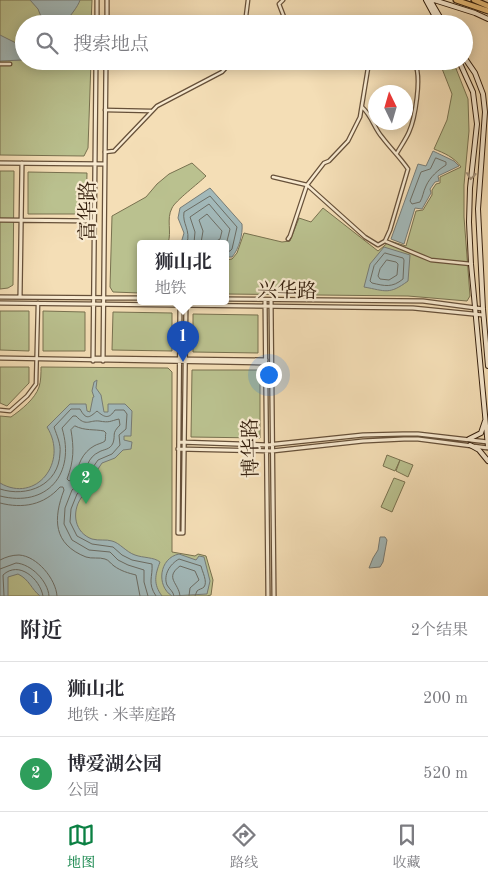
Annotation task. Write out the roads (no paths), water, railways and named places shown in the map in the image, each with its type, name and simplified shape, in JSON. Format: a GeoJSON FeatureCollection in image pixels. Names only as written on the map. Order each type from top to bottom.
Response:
{"type":"FeatureCollection","features":[{"type":"Feature","properties":{"kind":"main road"},"geometry":{"type":"LineString","coordinates":[[426,0],[434,15]]}},
{"type":"Feature","properties":{"kind":"main road"},"geometry":{"type":"LineString","coordinates":[[432,0],[459,7],[488,19]]}},
{"type":"Feature","properties":{"kind":"main road"},"geometry":{"type":"LineString","coordinates":[[432,0],[440,15]]}},
{"type":"Feature","properties":{"kind":"main road"},"geometry":{"type":"LineString","coordinates":[[456,0],[488,11]]}},
{"type":"Feature","properties":{"kind":"main road"},"geometry":{"type":"LineString","coordinates":[[474,0],[488,6]]}},
{"type":"Feature","properties":{"kind":"main road"},"geometry":{"type":"LineString","coordinates":[[462,70],[473,92],[477,124],[470,188],[469,222],[471,264],[488,447]]}},
{"type":"Feature","properties":{"kind":"main road"},"geometry":{"type":"LineString","coordinates":[[473,70],[483,94],[485,112],[478,209],[483,314],[488,366]]}},
{"type":"Feature","properties":{"kind":"main road"},"geometry":{"type":"LineString","coordinates":[[469,439],[482,433],[486,417]]}},
{"type":"Feature","properties":{"kind":"main road"},"geometry":{"type":"LineString","coordinates":[[470,445],[479,450],[488,461]]}},
{"type":"Feature","properties":{"kind":"street"},"geometry":{"type":"LineString","coordinates":[[97,0],[97,15]]}},
{"type":"Feature","properties":{"kind":"street"},"geometry":{"type":"LineString","coordinates":[[107,0],[107,15]]}},
{"type":"Feature","properties":{"kind":"street"},"geometry":{"type":"LineString","coordinates":[[246,15],[248,0]]}},
{"type":"Feature","properties":{"kind":"street"},"geometry":{"type":"LineString","coordinates":[[283,0],[280,4],[283,15]]}},
{"type":"Feature","properties":{"kind":"street"},"geometry":{"type":"LineString","coordinates":[[0,64],[10,64]]}},
{"type":"Feature","properties":{"kind":"street","name":"富华路"},"geometry":{"type":"LineString","coordinates":[[93,359],[96,70]]}},
{"type":"Feature","properties":{"kind":"street","name":"富华路"},"geometry":{"type":"LineString","coordinates":[[103,359],[106,70]]}},
{"type":"Feature","properties":{"kind":"street"},"geometry":{"type":"LineString","coordinates":[[104,152],[114,151],[152,111],[165,101],[195,88],[224,70]]}},
{"type":"Feature","properties":{"kind":"street"},"geometry":{"type":"LineString","coordinates":[[288,239],[307,185],[324,163],[330,160],[348,141],[360,117],[368,70]]}},
{"type":"Feature","properties":{"kind":"street"},"geometry":{"type":"LineString","coordinates":[[397,153],[410,131],[414,112],[418,75],[417,70]]}},
{"type":"Feature","properties":{"kind":"street"},"geometry":{"type":"LineString","coordinates":[[273,177],[307,185],[365,237],[378,245],[384,241],[390,230],[408,169],[397,153],[381,136],[373,121],[362,107]]}},
{"type":"Feature","properties":{"kind":"street"},"geometry":{"type":"LineString","coordinates":[[105,110],[152,111]]}},
{"type":"Feature","properties":{"kind":"street"},"geometry":{"type":"LineString","coordinates":[[0,163],[104,164]]}},
{"type":"Feature","properties":{"kind":"street"},"geometry":{"type":"LineString","coordinates":[[20,297],[22,163]]}},
{"type":"Feature","properties":{"kind":"street"},"geometry":{"type":"LineString","coordinates":[[0,220],[94,222]]}},
{"type":"Feature","properties":{"kind":"street"},"geometry":{"type":"LineString","coordinates":[[384,241],[431,260],[471,264]]}},
{"type":"Feature","properties":{"kind":"street"},"geometry":{"type":"LineString","coordinates":[[0,297],[137,298]]}},
{"type":"Feature","properties":{"kind":"street","name":"兴华路"},"geometry":{"type":"LineString","coordinates":[[229,299],[423,302],[476,310],[483,309]]}},
{"type":"Feature","properties":{"kind":"street","name":"博华路"},"geometry":{"type":"LineString","coordinates":[[265,300],[268,596]]}},
{"type":"Feature","properties":{"kind":"street","name":"博华路"},"geometry":{"type":"LineString","coordinates":[[271,300],[274,596]]}},
{"type":"Feature","properties":{"kind":"street","name":"兴华路"},"geometry":{"type":"LineString","coordinates":[[0,303],[137,304]]}},
{"type":"Feature","properties":{"kind":"street"},"geometry":{"type":"LineString","coordinates":[[0,410],[10,411],[27,396],[36,384],[38,304]]}},
{"type":"Feature","properties":{"kind":"street"},"geometry":{"type":"LineString","coordinates":[[180,305],[178,533],[183,533],[186,305]]}},
{"type":"Feature","properties":{"kind":"street","name":"兴华路"},"geometry":{"type":"LineString","coordinates":[[180,305],[428,309],[477,315],[483,314]]}},
{"type":"Feature","properties":{"kind":"street"},"geometry":{"type":"LineString","coordinates":[[0,358],[266,362]]}},
{"type":"Feature","properties":{"kind":"street"},"geometry":{"type":"LineString","coordinates":[[178,442],[267,445],[379,434],[418,434],[488,442]]}},
{"type":"Feature","properties":{"kind":"street"},"geometry":{"type":"LineString","coordinates":[[178,449],[272,451],[363,441],[404,439],[488,447]]}},
{"type":"Feature","properties":{"kind":"water"},"geometry":{"type":"Polygon","coordinates":[[[30,0],[80,0],[71,15],[40,15],[30,0]]]}},
{"type":"Feature","properties":{"kind":"water"},"geometry":{"type":"Polygon","coordinates":[[[0,35],[15,42],[15,60],[0,61],[0,35]]]}},
{"type":"Feature","properties":{"kind":"water"},"geometry":{"type":"Polygon","coordinates":[[[433,151],[454,161],[459,166],[438,176],[439,181],[435,182],[430,189],[431,193],[422,209],[415,208],[404,244],[391,239],[418,164],[426,166],[433,151]]]}},
{"type":"Feature","properties":{"kind":"water"},"geometry":{"type":"Polygon","coordinates":[[[210,188],[242,224],[240,241],[232,257],[229,257],[229,240],[182,240],[184,233],[178,218],[180,208],[210,188]]]}},
{"type":"Feature","properties":{"kind":"water"},"geometry":{"type":"Polygon","coordinates":[[[384,247],[410,255],[408,281],[387,291],[364,287],[370,264],[384,247]]]}},
{"type":"Feature","properties":{"kind":"water"},"geometry":{"type":"Polygon","coordinates":[[[97,380],[96,388],[101,395],[104,412],[108,412],[108,404],[125,404],[132,411],[131,436],[124,436],[124,440],[132,442],[131,449],[123,450],[115,458],[102,463],[96,472],[98,482],[83,496],[78,504],[76,522],[82,532],[92,539],[112,541],[132,554],[155,559],[160,562],[156,579],[157,587],[162,596],[40,596],[18,574],[8,577],[8,596],[0,596],[0,483],[13,488],[26,488],[36,484],[45,476],[51,466],[54,453],[53,440],[47,427],[70,404],[86,404],[87,411],[90,412],[94,397],[92,391],[94,382],[97,380]]]}},
{"type":"Feature","properties":{"kind":"water"},"geometry":{"type":"Polygon","coordinates":[[[380,537],[385,537],[387,540],[383,562],[380,567],[369,568],[378,550],[380,537]]]}},
{"type":"Feature","properties":{"kind":"water"},"geometry":{"type":"Polygon","coordinates":[[[179,554],[196,560],[199,556],[204,557],[210,581],[207,594],[172,596],[167,591],[162,579],[164,566],[172,557],[179,554]]]}},
{"type":"Feature","properties":{"kind":"place","name":"狮山北"},"geometry":{"type":"Point","coordinates":[183,362]}},
{"type":"Feature","properties":{"kind":"place","name":"博爱湖公园"},"geometry":{"type":"Point","coordinates":[86,504]}}]}
